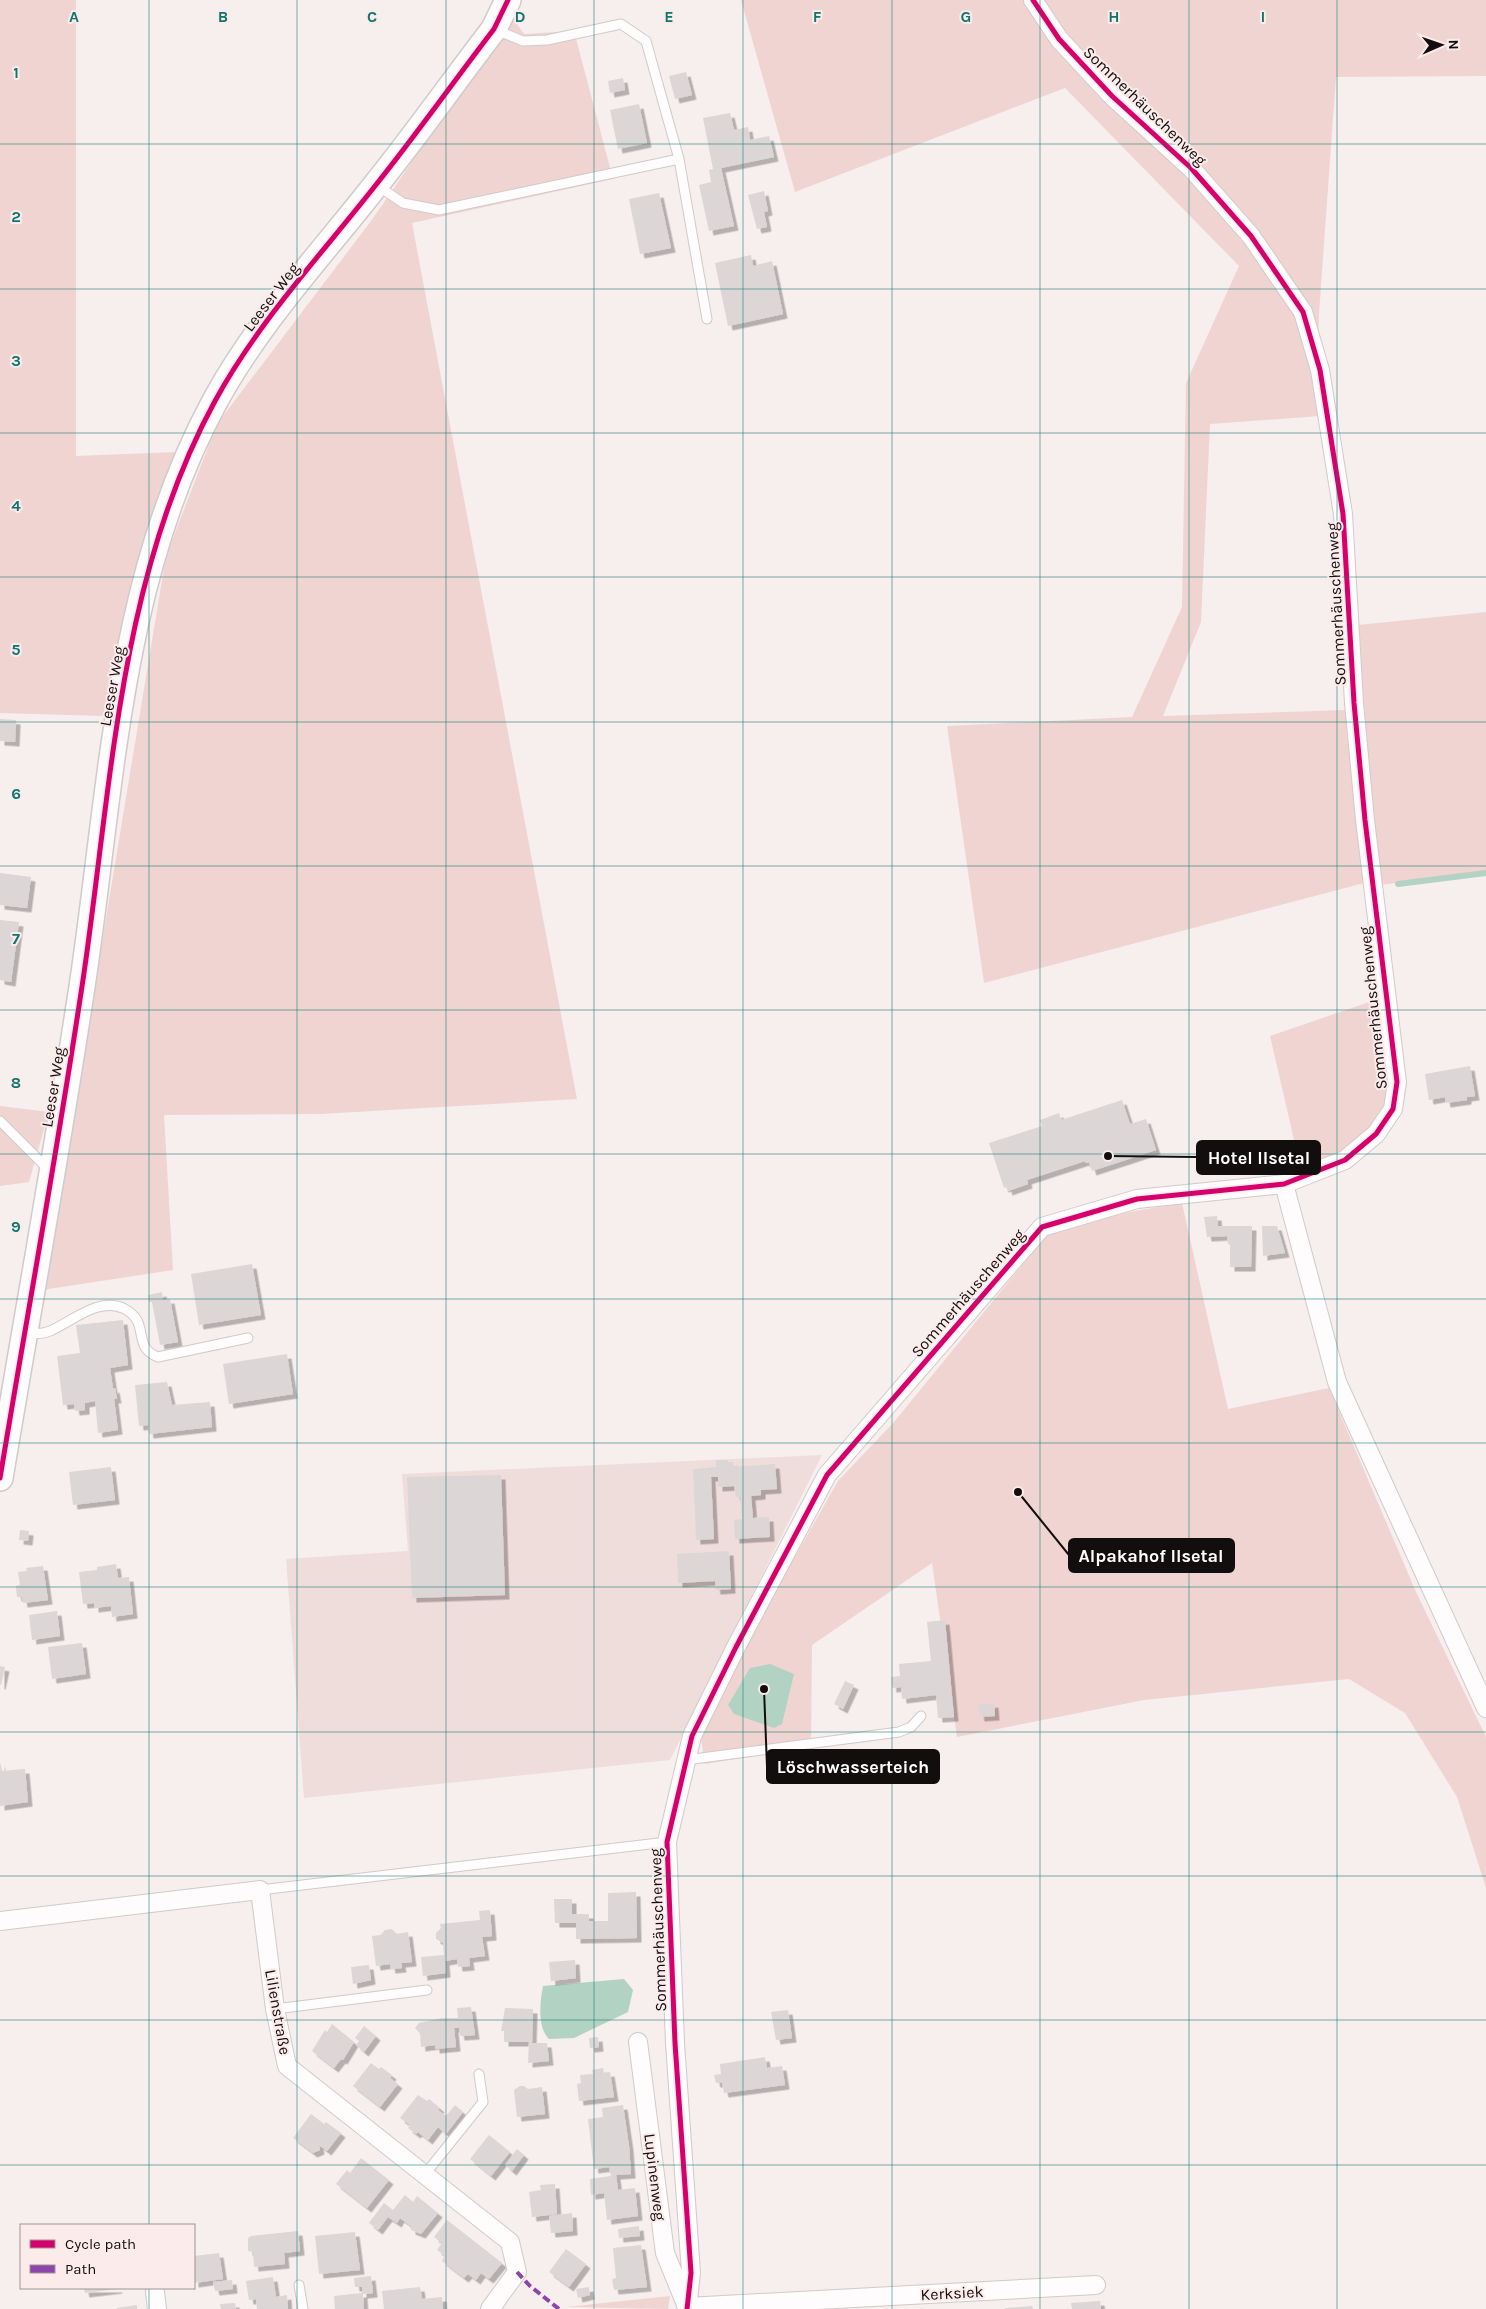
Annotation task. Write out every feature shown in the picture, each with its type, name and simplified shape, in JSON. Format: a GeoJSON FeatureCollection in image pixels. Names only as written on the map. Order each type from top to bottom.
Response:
{"type":"FeatureCollection","features":[{"type":"Feature","properties":{"kind":"street","name":"Leeser Weg"},"geometry":{"type":"LineString","coordinates":[[0,1478],[84,973],[125,671],[155,547],[178,480],[197,438],[232,373],[267,321],[377,185],[494,29],[508,0]]}},
{"type":"Feature","properties":{"kind":"street","name":"Sommerhäuschenweg"},"geometry":{"type":"LineString","coordinates":[[687,2308],[691,2273],[675,2044],[667,1842],[686,1760],[697,1728],[736,1647],[827,1475],[1042,1227],[1137,1199],[1284,1184],[1346,1160],[1376,1134],[1393,1109],[1397,1082],[1365,820],[1354,703],[1344,514],[1320,370],[1303,312],[1250,236],[1191,168],[1112,96],[1079,60],[1060,39],[1034,0]]}},
{"type":"Feature","properties":{"kind":"street"},"geometry":{"type":"LineString","coordinates":[[1284,1184],[1337,1382],[1486,1708]]}},
{"type":"Feature","properties":{"kind":"street"},"geometry":{"type":"LineString","coordinates":[[0,1921],[260,1890]]}},
{"type":"Feature","properties":{"kind":"street","name":"Lilienstraße"},"geometry":{"type":"LineString","coordinates":[[260,1890],[275,2009],[287,2066],[510,2242],[517,2272],[490,2309]]}},
{"type":"Feature","properties":{"kind":"street","name":"Lupinenweg"},"geometry":{"type":"LineString","coordinates":[[638,2042],[665,2253],[687,2308]]}},
{"type":"Feature","properties":{"kind":"street","name":"Kerksiek"},"geometry":{"type":"LineString","coordinates":[[687,2308],[1096,2285]]}},
{"type":"Feature","properties":{"kind":"lane"},"geometry":{"type":"LineString","coordinates":[[494,29],[523,41],[547,40],[621,24],[646,41],[679,159],[707,319]]}},
{"type":"Feature","properties":{"kind":"lane"},"geometry":{"type":"LineString","coordinates":[[377,185],[403,203],[439,210],[679,159]]}},
{"type":"Feature","properties":{"kind":"lane"},"geometry":{"type":"LineString","coordinates":[[0,1121],[52,1174]]}},
{"type":"Feature","properties":{"kind":"lane"},"geometry":{"type":"LineString","coordinates":[[25,1333],[39,1334],[50,1331],[77,1315],[96,1308],[110,1306],[124,1308],[134,1315],[142,1328],[143,1345],[148,1353],[158,1357],[248,1338]]}},
{"type":"Feature","properties":{"kind":"lane"},"geometry":{"type":"LineString","coordinates":[[686,1760],[899,1732],[911,1727],[921,1716]]}},
{"type":"Feature","properties":{"kind":"lane"},"geometry":{"type":"LineString","coordinates":[[260,1890],[667,1842]]}},
{"type":"Feature","properties":{"kind":"lane"},"geometry":{"type":"LineString","coordinates":[[275,2009],[427,1990]]}},
{"type":"Feature","properties":{"kind":"lane"},"geometry":{"type":"LineString","coordinates":[[426,2174],[482,2102],[479,2074]]}},
{"type":"Feature","properties":{"kind":"lane"},"geometry":{"type":"LineString","coordinates":[[299,2285],[303,2309]]}},
{"type":"Feature","properties":{"kind":"shaded area"},"geometry":{"type":"Polygon","coordinates":[[[0,0],[76,0],[76,456],[177,452],[142,543],[103,716],[0,713],[0,0]]]}},
{"type":"Feature","properties":{"kind":"shaded area"},"geometry":{"type":"Polygon","coordinates":[[[741,0],[1486,0],[1486,76],[1336,77],[1319,314],[1318,355],[1309,357],[1320,416],[1210,424],[1201,622],[1163,716],[1346,710],[1368,882],[984,983],[947,726],[1132,717],[1182,607],[1186,383],[1239,266],[1065,88],[795,192],[741,0]]]}},
{"type":"Feature","properties":{"kind":"shaded area"},"geometry":{"type":"Polygon","coordinates":[[[512,17],[524,34],[574,31],[613,179],[412,223],[577,1099],[321,1114],[164,1115],[173,1270],[42,1290],[89,1021],[166,556],[217,424],[371,221],[512,17]]]}},
{"type":"Feature","properties":{"kind":"shaded area"},"geometry":{"type":"Polygon","coordinates":[[[1486,612],[1486,873],[1378,885],[1358,625],[1486,612]]]}},
{"type":"Feature","properties":{"kind":"shaded area"},"geometry":{"type":"Polygon","coordinates":[[[1378,999],[1391,1083],[1384,1110],[1369,1130],[1343,1152],[1301,1170],[1270,1036],[1378,999]]]}},
{"type":"Feature","properties":{"kind":"shaded area"},"geometry":{"type":"Polygon","coordinates":[[[0,1106],[49,1112],[29,1182],[0,1186],[0,1106]]]}},
{"type":"Feature","properties":{"kind":"shaded area"},"geometry":{"type":"Polygon","coordinates":[[[1182,1203],[1228,1409],[1329,1388],[1416,1592],[1486,1737],[1486,1888],[1457,1797],[1405,1713],[1349,1679],[1144,1700],[957,1737],[932,1563],[812,1645],[811,1747],[705,1764],[700,1733],[754,1629],[838,1481],[894,1422],[1046,1236],[1094,1218],[1182,1203]]]}},
{"type":"Feature","properties":{"kind":"shaded area"},"geometry":{"type":"Polygon","coordinates":[[[822,1455],[670,1760],[304,1798],[286,1559],[408,1551],[402,1474],[822,1455]]]}},
{"type":"Feature","properties":{"kind":"shaded area"},"geometry":{"type":"Polygon","coordinates":[[[770,1664],[794,1674],[782,1724],[774,1728],[734,1714],[728,1705],[750,1668],[770,1664]]]}},
{"type":"Feature","properties":{"kind":"shaded area"},"geometry":{"type":"Polygon","coordinates":[[[624,1979],[633,1990],[628,2012],[574,2038],[549,2039],[545,2034],[540,2014],[543,1986],[624,1979]]]}},
{"type":"Feature","properties":{"kind":"shaded area"},"geometry":{"type":"Polygon","coordinates":[[[670,2296],[668,2309],[566,2307],[670,2296]]]}},
{"type":"Feature","properties":{"kind":"building"},"geometry":{"type":"Polygon","coordinates":[[[686,72],[692,95],[675,99],[669,76],[686,72]]]}},
{"type":"Feature","properties":{"kind":"building"},"geometry":{"type":"Polygon","coordinates":[[[623,78],[625,90],[610,93],[608,81],[623,78]]]}},
{"type":"Feature","properties":{"kind":"building"},"geometry":{"type":"Polygon","coordinates":[[[639,104],[647,143],[618,149],[610,110],[639,104]]]}},
{"type":"Feature","properties":{"kind":"building"},"geometry":{"type":"Polygon","coordinates":[[[730,113],[734,130],[748,127],[750,140],[769,136],[774,157],[721,168],[734,226],[709,231],[699,185],[711,182],[709,170],[713,169],[703,118],[730,113]]]}},
{"type":"Feature","properties":{"kind":"building"},"geometry":{"type":"Polygon","coordinates":[[[764,191],[768,211],[764,212],[767,227],[757,229],[748,195],[764,191]]]}},
{"type":"Feature","properties":{"kind":"building"},"geometry":{"type":"Polygon","coordinates":[[[659,193],[671,248],[640,254],[629,199],[659,193]]]}},
{"type":"Feature","properties":{"kind":"building"},"geometry":{"type":"Polygon","coordinates":[[[751,255],[753,266],[772,261],[783,314],[728,326],[715,263],[751,255]]]}},
{"type":"Feature","properties":{"kind":"building"},"geometry":{"type":"Polygon","coordinates":[[[0,719],[16,720],[15,742],[0,741],[0,719]]]}},
{"type":"Feature","properties":{"kind":"building"},"geometry":{"type":"Polygon","coordinates":[[[0,873],[31,877],[27,908],[0,905],[0,873]]]}},
{"type":"Feature","properties":{"kind":"building"},"geometry":{"type":"Polygon","coordinates":[[[0,920],[19,922],[11,982],[0,980],[0,920]]]}},
{"type":"Feature","properties":{"kind":"building"},"geometry":{"type":"Polygon","coordinates":[[[1470,1066],[1475,1096],[1467,1097],[1467,1100],[1446,1103],[1445,1097],[1429,1100],[1425,1074],[1470,1066]]]}},
{"type":"Feature","properties":{"kind":"building"},"geometry":{"type":"Polygon","coordinates":[[[1122,1100],[1130,1124],[1146,1119],[1156,1150],[1092,1171],[1089,1162],[1086,1163],[1085,1161],[1027,1180],[1028,1184],[1008,1191],[1007,1187],[1004,1188],[989,1143],[1042,1126],[1040,1120],[1059,1113],[1061,1120],[1122,1100]]]}},
{"type":"Feature","properties":{"kind":"building"},"geometry":{"type":"Polygon","coordinates":[[[1217,1216],[1218,1226],[1252,1226],[1251,1267],[1230,1267],[1230,1245],[1228,1244],[1227,1236],[1207,1237],[1204,1217],[1217,1216]]]}},
{"type":"Feature","properties":{"kind":"building"},"geometry":{"type":"Polygon","coordinates":[[[1262,1226],[1277,1226],[1285,1253],[1263,1256],[1262,1226]]]}},
{"type":"Feature","properties":{"kind":"building"},"geometry":{"type":"Polygon","coordinates":[[[252,1264],[261,1315],[199,1325],[191,1274],[252,1264]]]}},
{"type":"Feature","properties":{"kind":"building"},"geometry":{"type":"Polygon","coordinates":[[[162,1292],[163,1300],[170,1299],[178,1342],[160,1345],[152,1302],[149,1302],[148,1295],[162,1292]]]}},
{"type":"Feature","properties":{"kind":"building"},"geometry":{"type":"Polygon","coordinates":[[[123,1320],[128,1365],[110,1368],[113,1389],[115,1388],[117,1399],[114,1399],[118,1430],[98,1433],[95,1401],[85,1403],[85,1410],[75,1411],[74,1404],[63,1405],[57,1356],[80,1353],[76,1325],[123,1320]]]}},
{"type":"Feature","properties":{"kind":"building"},"geometry":{"type":"Polygon","coordinates":[[[287,1354],[293,1394],[229,1404],[223,1364],[287,1354]]]}},
{"type":"Feature","properties":{"kind":"building"},"geometry":{"type":"Polygon","coordinates":[[[167,1382],[172,1405],[210,1402],[212,1427],[149,1434],[148,1425],[139,1426],[135,1385],[167,1382]]]}},
{"type":"Feature","properties":{"kind":"building"},"geometry":{"type":"Polygon","coordinates":[[[716,1460],[733,1462],[733,1467],[775,1464],[777,1489],[761,1490],[761,1495],[751,1496],[753,1518],[769,1517],[770,1537],[735,1539],[734,1520],[742,1519],[740,1497],[736,1497],[734,1486],[718,1487],[718,1477],[711,1477],[714,1539],[696,1540],[693,1469],[716,1467],[716,1460]]]}},
{"type":"Feature","properties":{"kind":"building"},"geometry":{"type":"Polygon","coordinates":[[[111,1467],[115,1500],[73,1505],[69,1472],[111,1467]]]}},
{"type":"Feature","properties":{"kind":"building"},"geometry":{"type":"Polygon","coordinates":[[[501,1475],[505,1595],[412,1598],[407,1477],[501,1475]]]}},
{"type":"Feature","properties":{"kind":"building"},"geometry":{"type":"Polygon","coordinates":[[[20,1530],[29,1531],[28,1541],[19,1540],[20,1530]]]}},
{"type":"Feature","properties":{"kind":"building"},"geometry":{"type":"Polygon","coordinates":[[[729,1551],[731,1589],[716,1590],[715,1581],[678,1583],[677,1554],[729,1551]]]}},
{"type":"Feature","properties":{"kind":"building"},"geometry":{"type":"Polygon","coordinates":[[[116,1564],[118,1578],[129,1577],[133,1614],[112,1617],[111,1606],[94,1608],[94,1603],[83,1604],[79,1572],[97,1570],[97,1567],[116,1564]]]}},
{"type":"Feature","properties":{"kind":"building"},"geometry":{"type":"Polygon","coordinates":[[[43,1566],[48,1600],[23,1603],[22,1597],[17,1597],[16,1586],[20,1585],[18,1572],[27,1571],[26,1568],[43,1566]]]}},
{"type":"Feature","properties":{"kind":"building"},"geometry":{"type":"Polygon","coordinates":[[[57,1611],[60,1636],[32,1640],[29,1615],[57,1611]]]}},
{"type":"Feature","properties":{"kind":"building"},"geometry":{"type":"Polygon","coordinates":[[[945,1620],[954,1717],[938,1718],[936,1695],[902,1699],[901,1687],[892,1688],[891,1677],[900,1676],[899,1664],[931,1661],[927,1622],[945,1620]]]}},
{"type":"Feature","properties":{"kind":"building"},"geometry":{"type":"Polygon","coordinates":[[[82,1643],[86,1674],[52,1679],[48,1647],[82,1643]]]}},
{"type":"Feature","properties":{"kind":"building"},"geometry":{"type":"Polygon","coordinates":[[[0,1666],[5,1667],[1,1685],[0,1685],[0,1666]]]}},
{"type":"Feature","properties":{"kind":"building"},"geometry":{"type":"Polygon","coordinates":[[[845,1681],[854,1685],[843,1709],[834,1704],[845,1681]]]}},
{"type":"Feature","properties":{"kind":"building"},"geometry":{"type":"Polygon","coordinates":[[[994,1703],[995,1716],[980,1717],[978,1705],[994,1703]]]}},
{"type":"Feature","properties":{"kind":"building"},"geometry":{"type":"Polygon","coordinates":[[[0,1762],[2,1771],[25,1769],[28,1802],[0,1806],[0,1762]]]}},
{"type":"Feature","properties":{"kind":"building"},"geometry":{"type":"Polygon","coordinates":[[[636,1892],[637,1938],[576,1939],[576,1923],[555,1923],[554,1899],[572,1899],[572,1914],[589,1914],[589,1921],[608,1921],[608,1893],[636,1892]]]}},
{"type":"Feature","properties":{"kind":"building"},"geometry":{"type":"Polygon","coordinates":[[[490,1910],[492,1936],[482,1937],[485,1956],[469,1958],[470,1966],[458,1967],[457,1959],[445,1961],[446,1973],[423,1976],[421,1957],[444,1955],[443,1943],[436,1939],[436,1933],[441,1928],[440,1924],[480,1920],[479,1911],[490,1910]]]}},
{"type":"Feature","properties":{"kind":"building"},"geometry":{"type":"Polygon","coordinates":[[[392,1929],[397,1934],[408,1932],[412,1962],[401,1963],[402,1968],[391,1969],[390,1964],[376,1966],[372,1936],[381,1935],[385,1930],[392,1929]]]}},
{"type":"Feature","properties":{"kind":"building"},"geometry":{"type":"Polygon","coordinates":[[[575,1960],[576,1978],[551,1981],[549,1962],[575,1960]]]}},
{"type":"Feature","properties":{"kind":"building"},"geometry":{"type":"Polygon","coordinates":[[[369,1965],[371,1980],[353,1984],[351,1967],[369,1965]]]}},
{"type":"Feature","properties":{"kind":"building"},"geometry":{"type":"Polygon","coordinates":[[[471,2007],[475,2035],[460,2036],[459,2028],[454,2028],[456,2047],[435,2049],[435,2045],[421,2047],[420,2033],[415,2028],[419,2023],[442,2018],[458,2018],[457,2008],[471,2007]]]}},
{"type":"Feature","properties":{"kind":"building"},"geometry":{"type":"Polygon","coordinates":[[[505,2008],[533,2009],[532,2043],[547,2043],[549,2061],[528,2063],[529,2042],[504,2042],[504,2031],[501,2031],[505,2008]]]}},
{"type":"Feature","properties":{"kind":"building"},"geometry":{"type":"Polygon","coordinates":[[[788,2010],[792,2038],[776,2040],[771,2012],[788,2010]]]}},
{"type":"Feature","properties":{"kind":"building"},"geometry":{"type":"Polygon","coordinates":[[[332,2024],[354,2042],[343,2060],[341,2059],[334,2068],[312,2051],[325,2030],[327,2032],[332,2024]]]}},
{"type":"Feature","properties":{"kind":"building"},"geometry":{"type":"Polygon","coordinates":[[[364,2026],[376,2036],[364,2052],[356,2045],[359,2041],[355,2038],[364,2026]]]}},
{"type":"Feature","properties":{"kind":"building"},"geometry":{"type":"Polygon","coordinates":[[[598,2037],[599,2047],[590,2048],[589,2038],[598,2037]]]}},
{"type":"Feature","properties":{"kind":"building"},"geometry":{"type":"Polygon","coordinates":[[[765,2057],[767,2068],[782,2066],[785,2085],[724,2093],[722,2083],[716,2083],[714,2075],[721,2074],[720,2064],[765,2057]]]}},
{"type":"Feature","properties":{"kind":"building"},"geometry":{"type":"Polygon","coordinates":[[[371,2063],[392,2075],[390,2078],[398,2084],[380,2107],[353,2086],[371,2063]]]}},
{"type":"Feature","properties":{"kind":"building"},"geometry":{"type":"Polygon","coordinates":[[[603,2068],[604,2073],[610,2072],[614,2097],[579,2101],[577,2084],[581,2083],[580,2075],[593,2074],[592,2070],[603,2068]]]}},
{"type":"Feature","properties":{"kind":"building"},"geometry":{"type":"Polygon","coordinates":[[[520,2086],[528,2089],[542,2087],[545,2114],[517,2117],[514,2090],[520,2086]]]}},
{"type":"Feature","properties":{"kind":"building"},"geometry":{"type":"Polygon","coordinates":[[[418,2095],[427,2101],[429,2099],[446,2116],[455,2105],[463,2112],[446,2134],[438,2127],[428,2140],[418,2132],[416,2134],[408,2128],[410,2125],[400,2118],[418,2095]]]}},
{"type":"Feature","properties":{"kind":"building"},"geometry":{"type":"Polygon","coordinates":[[[623,2105],[631,2174],[616,2175],[618,2190],[635,2188],[638,2216],[607,2220],[604,2193],[591,2195],[590,2179],[611,2176],[609,2167],[594,2169],[588,2119],[603,2117],[602,2108],[623,2105]]]}},
{"type":"Feature","properties":{"kind":"building"},"geometry":{"type":"Polygon","coordinates":[[[311,2114],[341,2133],[327,2151],[319,2145],[320,2150],[313,2153],[293,2138],[311,2114]]]}},
{"type":"Feature","properties":{"kind":"building"},"geometry":{"type":"Polygon","coordinates":[[[489,2135],[510,2152],[491,2176],[470,2159],[489,2135]]]}},
{"type":"Feature","properties":{"kind":"building"},"geometry":{"type":"Polygon","coordinates":[[[517,2149],[524,2155],[512,2171],[505,2165],[517,2149]]]}},
{"type":"Feature","properties":{"kind":"building"},"geometry":{"type":"Polygon","coordinates":[[[361,2158],[389,2180],[367,2208],[336,2184],[347,2170],[350,2173],[361,2158]]]}},
{"type":"Feature","properties":{"kind":"building"},"geometry":{"type":"Polygon","coordinates":[[[555,2184],[557,2214],[532,2217],[529,2192],[541,2190],[540,2185],[555,2184]]]}},
{"type":"Feature","properties":{"kind":"building"},"geometry":{"type":"Polygon","coordinates":[[[405,2195],[413,2202],[417,2196],[438,2213],[421,2234],[411,2230],[411,2226],[400,2218],[397,2223],[388,2217],[378,2230],[369,2223],[384,2203],[393,2210],[405,2195]]]}},
{"type":"Feature","properties":{"kind":"building"},"geometry":{"type":"Polygon","coordinates":[[[572,2213],[573,2231],[551,2233],[549,2216],[572,2213]]]}},
{"type":"Feature","properties":{"kind":"building"},"geometry":{"type":"Polygon","coordinates":[[[447,2220],[502,2263],[489,2279],[481,2273],[476,2280],[468,2274],[464,2278],[442,2261],[445,2256],[437,2250],[442,2243],[434,2237],[447,2220]]]}},
{"type":"Feature","properties":{"kind":"building"},"geometry":{"type":"Polygon","coordinates":[[[639,2226],[640,2236],[619,2238],[618,2229],[639,2226]]]}},
{"type":"Feature","properties":{"kind":"building"},"geometry":{"type":"Polygon","coordinates":[[[298,2231],[300,2251],[284,2253],[285,2264],[254,2267],[253,2252],[248,2251],[248,2238],[251,2236],[298,2231]]]}},
{"type":"Feature","properties":{"kind":"building"},"geometry":{"type":"Polygon","coordinates":[[[355,2232],[360,2270],[319,2274],[315,2236],[355,2232]]]}},
{"type":"Feature","properties":{"kind":"building"},"geometry":{"type":"Polygon","coordinates":[[[641,2245],[647,2287],[614,2290],[612,2279],[616,2278],[613,2248],[641,2245]]]}},
{"type":"Feature","properties":{"kind":"building"},"geometry":{"type":"Polygon","coordinates":[[[566,2249],[586,2264],[569,2287],[549,2272],[566,2249]]]}},
{"type":"Feature","properties":{"kind":"building"},"geometry":{"type":"Polygon","coordinates":[[[219,2253],[223,2279],[195,2283],[195,2256],[219,2253]]]}},
{"type":"Feature","properties":{"kind":"building"},"geometry":{"type":"Polygon","coordinates":[[[371,2276],[373,2293],[363,2294],[364,2309],[335,2309],[334,2296],[362,2293],[362,2287],[355,2287],[354,2278],[371,2276]]]}},
{"type":"Feature","properties":{"kind":"building"},"geometry":{"type":"Polygon","coordinates":[[[273,2277],[276,2297],[287,2295],[288,2309],[257,2309],[256,2299],[249,2300],[246,2281],[273,2277]]]}},
{"type":"Feature","properties":{"kind":"building"},"geometry":{"type":"Polygon","coordinates":[[[232,2280],[233,2289],[215,2291],[213,2282],[232,2280]]]}},
{"type":"Feature","properties":{"kind":"building"},"geometry":{"type":"Polygon","coordinates":[[[420,2287],[422,2299],[442,2297],[443,2309],[384,2309],[382,2291],[420,2287]]]}},
{"type":"Feature","properties":{"kind":"building"},"geometry":{"type":"Polygon","coordinates":[[[589,2287],[590,2295],[578,2298],[576,2289],[589,2287]]]}},
{"type":"Feature","properties":{"kind":"building"},"geometry":{"type":"Polygon","coordinates":[[[84,2289],[118,2289],[85,2293],[84,2289]]]}},
{"type":"Feature","properties":{"kind":"building"},"geometry":{"type":"Polygon","coordinates":[[[1100,2301],[1101,2309],[1072,2309],[1071,2303],[1100,2301]]]}},
{"type":"Feature","properties":{"kind":"building"},"geometry":{"type":"Polygon","coordinates":[[[235,2303],[236,2309],[221,2309],[220,2304],[235,2303]]]}},
{"type":"Feature","properties":{"kind":"building"},"geometry":{"type":"Polygon","coordinates":[[[137,2305],[137,2309],[117,2309],[117,2308],[137,2305]]]}},
{"type":"Feature","properties":{"kind":"building"},"geometry":{"type":"Polygon","coordinates":[[[1032,2306],[1033,2309],[1005,2309],[1005,2308],[1032,2306]]]}},
{"type":"Feature","properties":{"kind":"waterway"},"geometry":{"type":"LineString","coordinates":[[1398,884],[1486,873]]}},
{"type":"Feature","properties":{"kind":"marked path"},"geometry":{"type":"LineString","coordinates":[[517,2272],[530,2286],[559,2309]]}},
{"type":"Feature","properties":{"kind":"cycle path"},"geometry":{"type":"LineString","coordinates":[[0,1478],[54,1163],[84,973],[124,680],[139,608],[158,537],[183,468],[215,401],[250,344],[290,290],[390,167],[494,29],[508,0]]}},
{"type":"Feature","properties":{"kind":"cycle path"},"geometry":{"type":"LineString","coordinates":[[687,2309],[691,2273],[675,2043],[667,1842],[692,1736],[736,1647],[827,1475],[1042,1227],[1137,1199],[1284,1184],[1345,1160],[1376,1134],[1393,1109],[1397,1082],[1365,820],[1354,703],[1343,514],[1320,370],[1303,312],[1251,236],[1191,168],[1112,96],[1059,39],[1033,0]]}},
{"type":"Feature","properties":{"kind":"place","name":"Hotel Ilsetal"},"geometry":{"type":"Point","coordinates":[1108,1156]}},
{"type":"Feature","properties":{"kind":"place","name":"Alpakahof Ilsetal"},"geometry":{"type":"Point","coordinates":[1018,1492]}},
{"type":"Feature","properties":{"kind":"place","name":"Löschwasserteich"},"geometry":{"type":"Point","coordinates":[764,1689]}}]}
